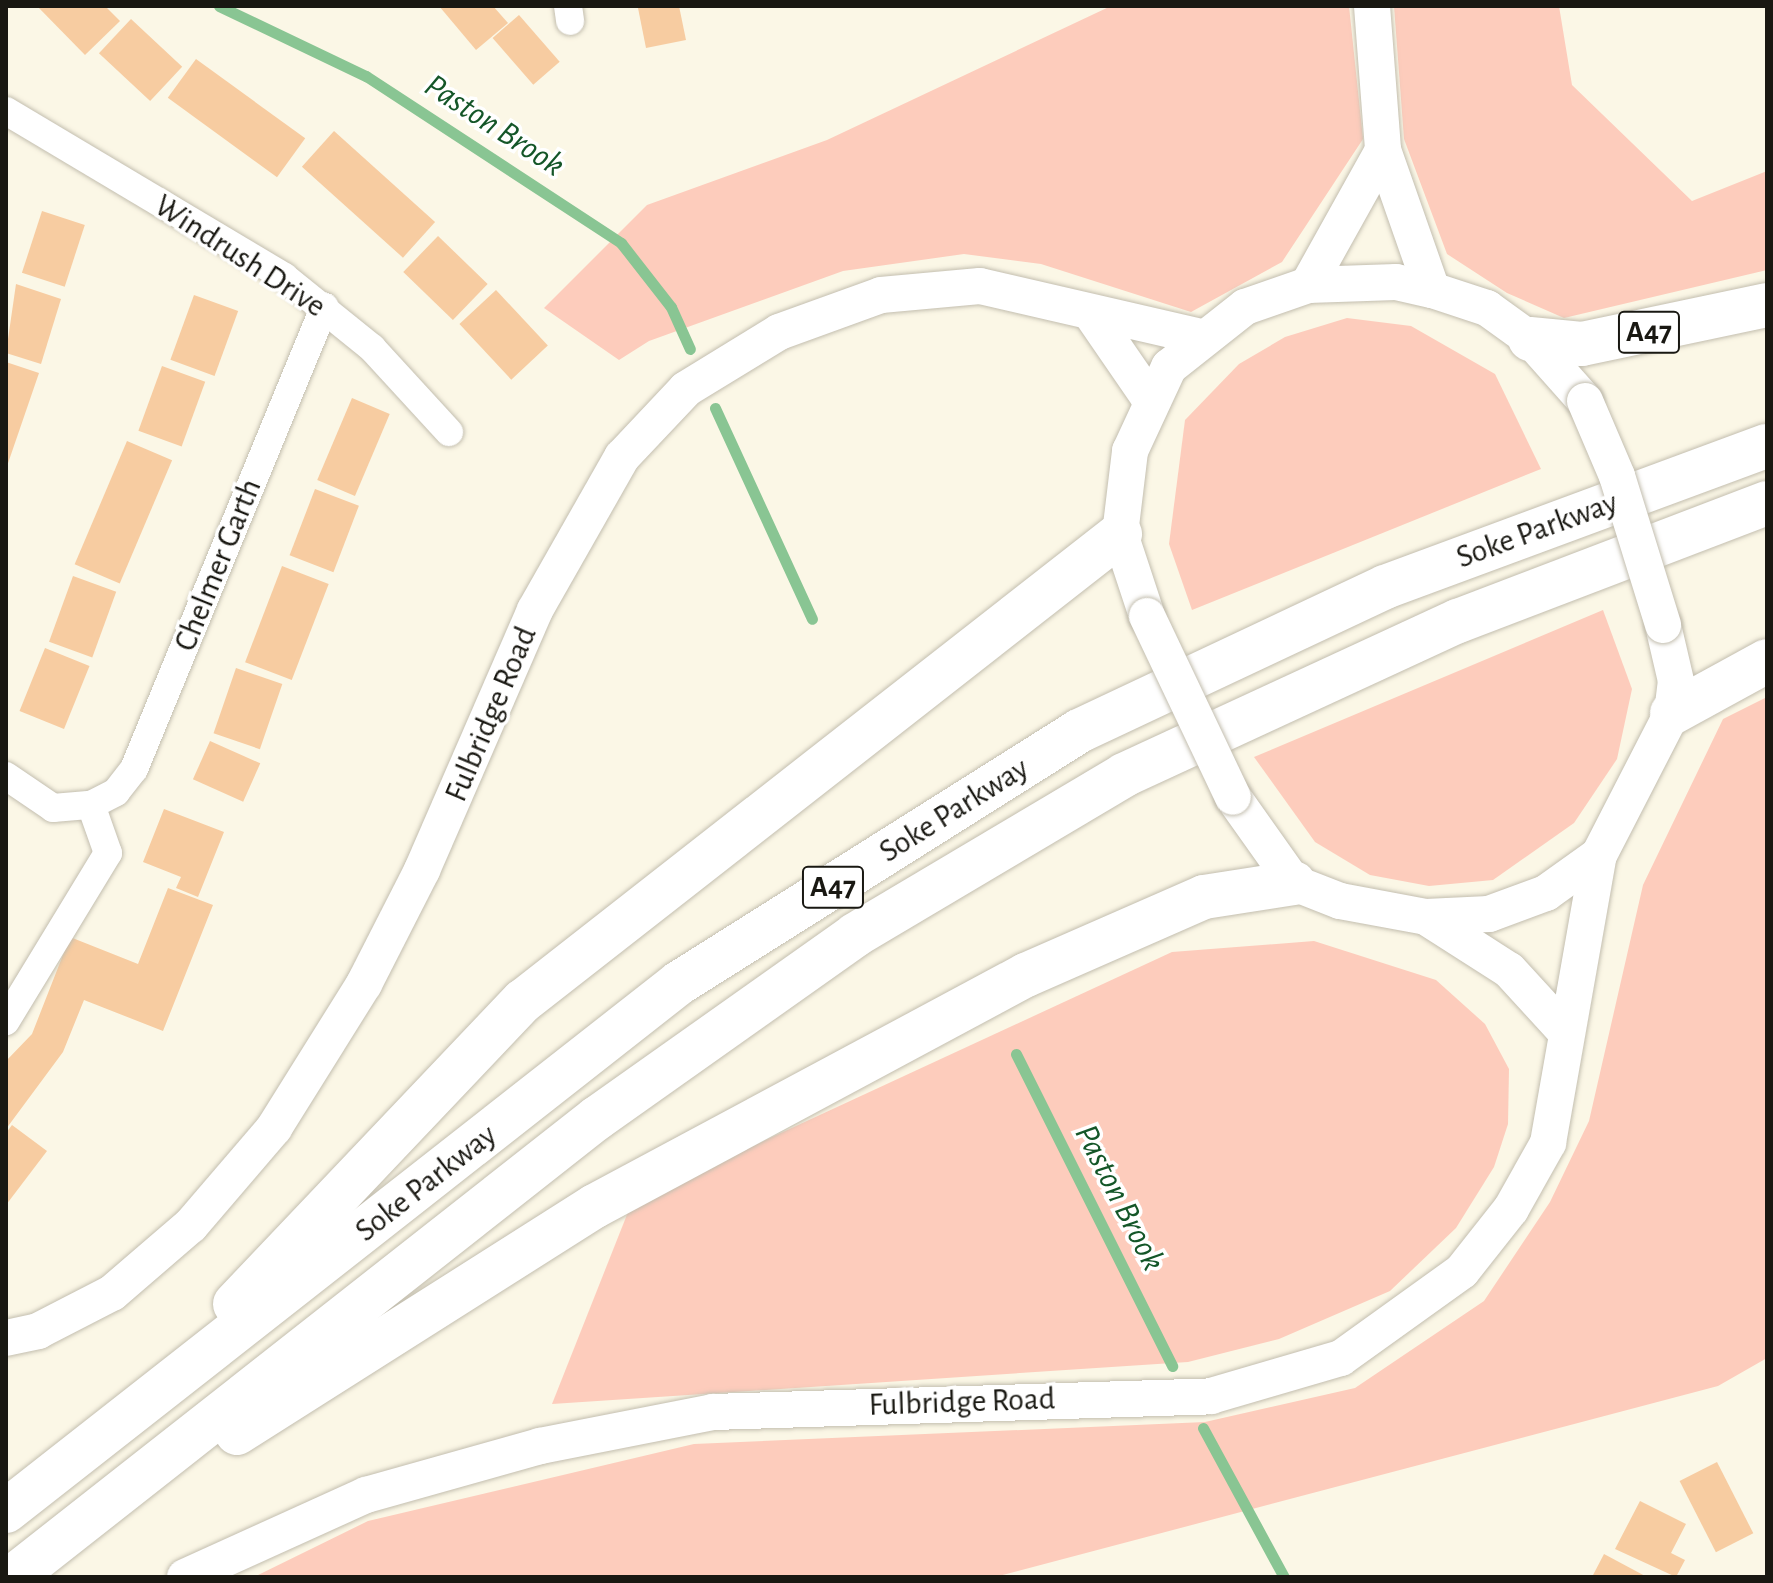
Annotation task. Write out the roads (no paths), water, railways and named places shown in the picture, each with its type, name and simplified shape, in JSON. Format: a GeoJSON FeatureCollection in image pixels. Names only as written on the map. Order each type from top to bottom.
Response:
{"type":"FeatureCollection","features":[{"type":"Feature","properties":{"kind":"highway","name":"A47"},"geometry":{"type":"LineString","coordinates":[[1530,339],[1582,344],[1767,305]]}},
{"type":"Feature","properties":{"kind":"highway","name":"Soke Parkway"},"geometry":{"type":"LineString","coordinates":[[6,1511],[679,983],[1079,731],[1385,587],[1767,446]]}},
{"type":"Feature","properties":{"kind":"highway","name":"Soke Parkway"},"geometry":{"type":"LineString","coordinates":[[21,1571],[597,1118],[855,935],[1124,775],[1458,621],[1767,503]]}},
{"type":"Feature","properties":{"kind":"highway","name":"A47"},"geometry":{"type":"LineString","coordinates":[[132,1414],[523,1001],[1120,534]]}},
{"type":"Feature","properties":{"kind":"highway"},"geometry":{"type":"LineString","coordinates":[[1672,713],[1767,661]]}},
{"type":"Feature","properties":{"kind":"highway","name":"A47"},"geometry":{"type":"LineString","coordinates":[[21,1571],[595,1206],[1026,975],[1204,897],[1294,883]]}},
{"type":"Feature","properties":{"kind":"street"},"geometry":{"type":"LineString","coordinates":[[1372,6],[1383,150],[1432,290]]}},
{"type":"Feature","properties":{"kind":"street","name":"Windrush Drive"},"geometry":{"type":"LineString","coordinates":[[7,115],[324,307],[449,432]]}},
{"type":"Feature","properties":{"kind":"street"},"geometry":{"type":"LineString","coordinates":[[1308,285],[1383,150]]}},
{"type":"Feature","properties":{"kind":"street"},"geometry":{"type":"LineString","coordinates":[[1396,282],[1432,290],[1487,308],[1530,339],[1585,401],[1617,476],[1663,625],[1676,681],[1672,713],[1599,855],[1546,893],[1489,914],[1426,917],[1340,901],[1294,883],[1233,797],[1147,616],[1120,534],[1130,451],[1149,398],[1201,337],[1245,307],[1308,285],[1396,282]]}},
{"type":"Feature","properties":{"kind":"street","name":"Fulbridge Road"},"geometry":{"type":"LineString","coordinates":[[6,1338],[38,1331],[112,1293],[191,1225],[274,1128],[364,984],[422,870],[535,610],[622,457],[686,389],[779,332],[881,295],[980,286],[1092,315],[1201,337]]}},
{"type":"Feature","properties":{"kind":"street","name":"Chelmer Garth"},"geometry":{"type":"LineString","coordinates":[[91,805],[116,792],[134,769],[324,307]]}},
{"type":"Feature","properties":{"kind":"street"},"geometry":{"type":"LineString","coordinates":[[1092,315],[1149,398]]}},
{"type":"Feature","properties":{"kind":"street"},"geometry":{"type":"LineString","coordinates":[[6,776],[53,808],[91,805],[108,853],[6,1021]]}},
{"type":"Feature","properties":{"kind":"street","name":"Fulbridge Road"},"geometry":{"type":"LineString","coordinates":[[185,1577],[366,1495],[540,1446],[670,1421],[906,1402],[1211,1396],[1341,1358],[1462,1271],[1511,1209],[1548,1143],[1561,1083],[1563,1029],[1599,855]]}},
{"type":"Feature","properties":{"kind":"street"},"geometry":{"type":"LineString","coordinates":[[1426,917],[1509,970],[1563,1029]]}},
{"type":"Feature","properties":{"kind":"waterway","name":"Paston Brook"},"geometry":{"type":"LineString","coordinates":[[219,6],[366,76],[621,243],[671,307],[690,349]]}},
{"type":"Feature","properties":{"kind":"waterway","name":"Paston Brook"},"geometry":{"type":"LineString","coordinates":[[715,408],[812,619]]}},
{"type":"Feature","properties":{"kind":"waterway","name":"Paston Brook"},"geometry":{"type":"LineString","coordinates":[[1016,1054],[1172,1366]]}},
{"type":"Feature","properties":{"kind":"waterway","name":"Paston Brook"},"geometry":{"type":"LineString","coordinates":[[1203,1428],[1284,1577]]}}]}
